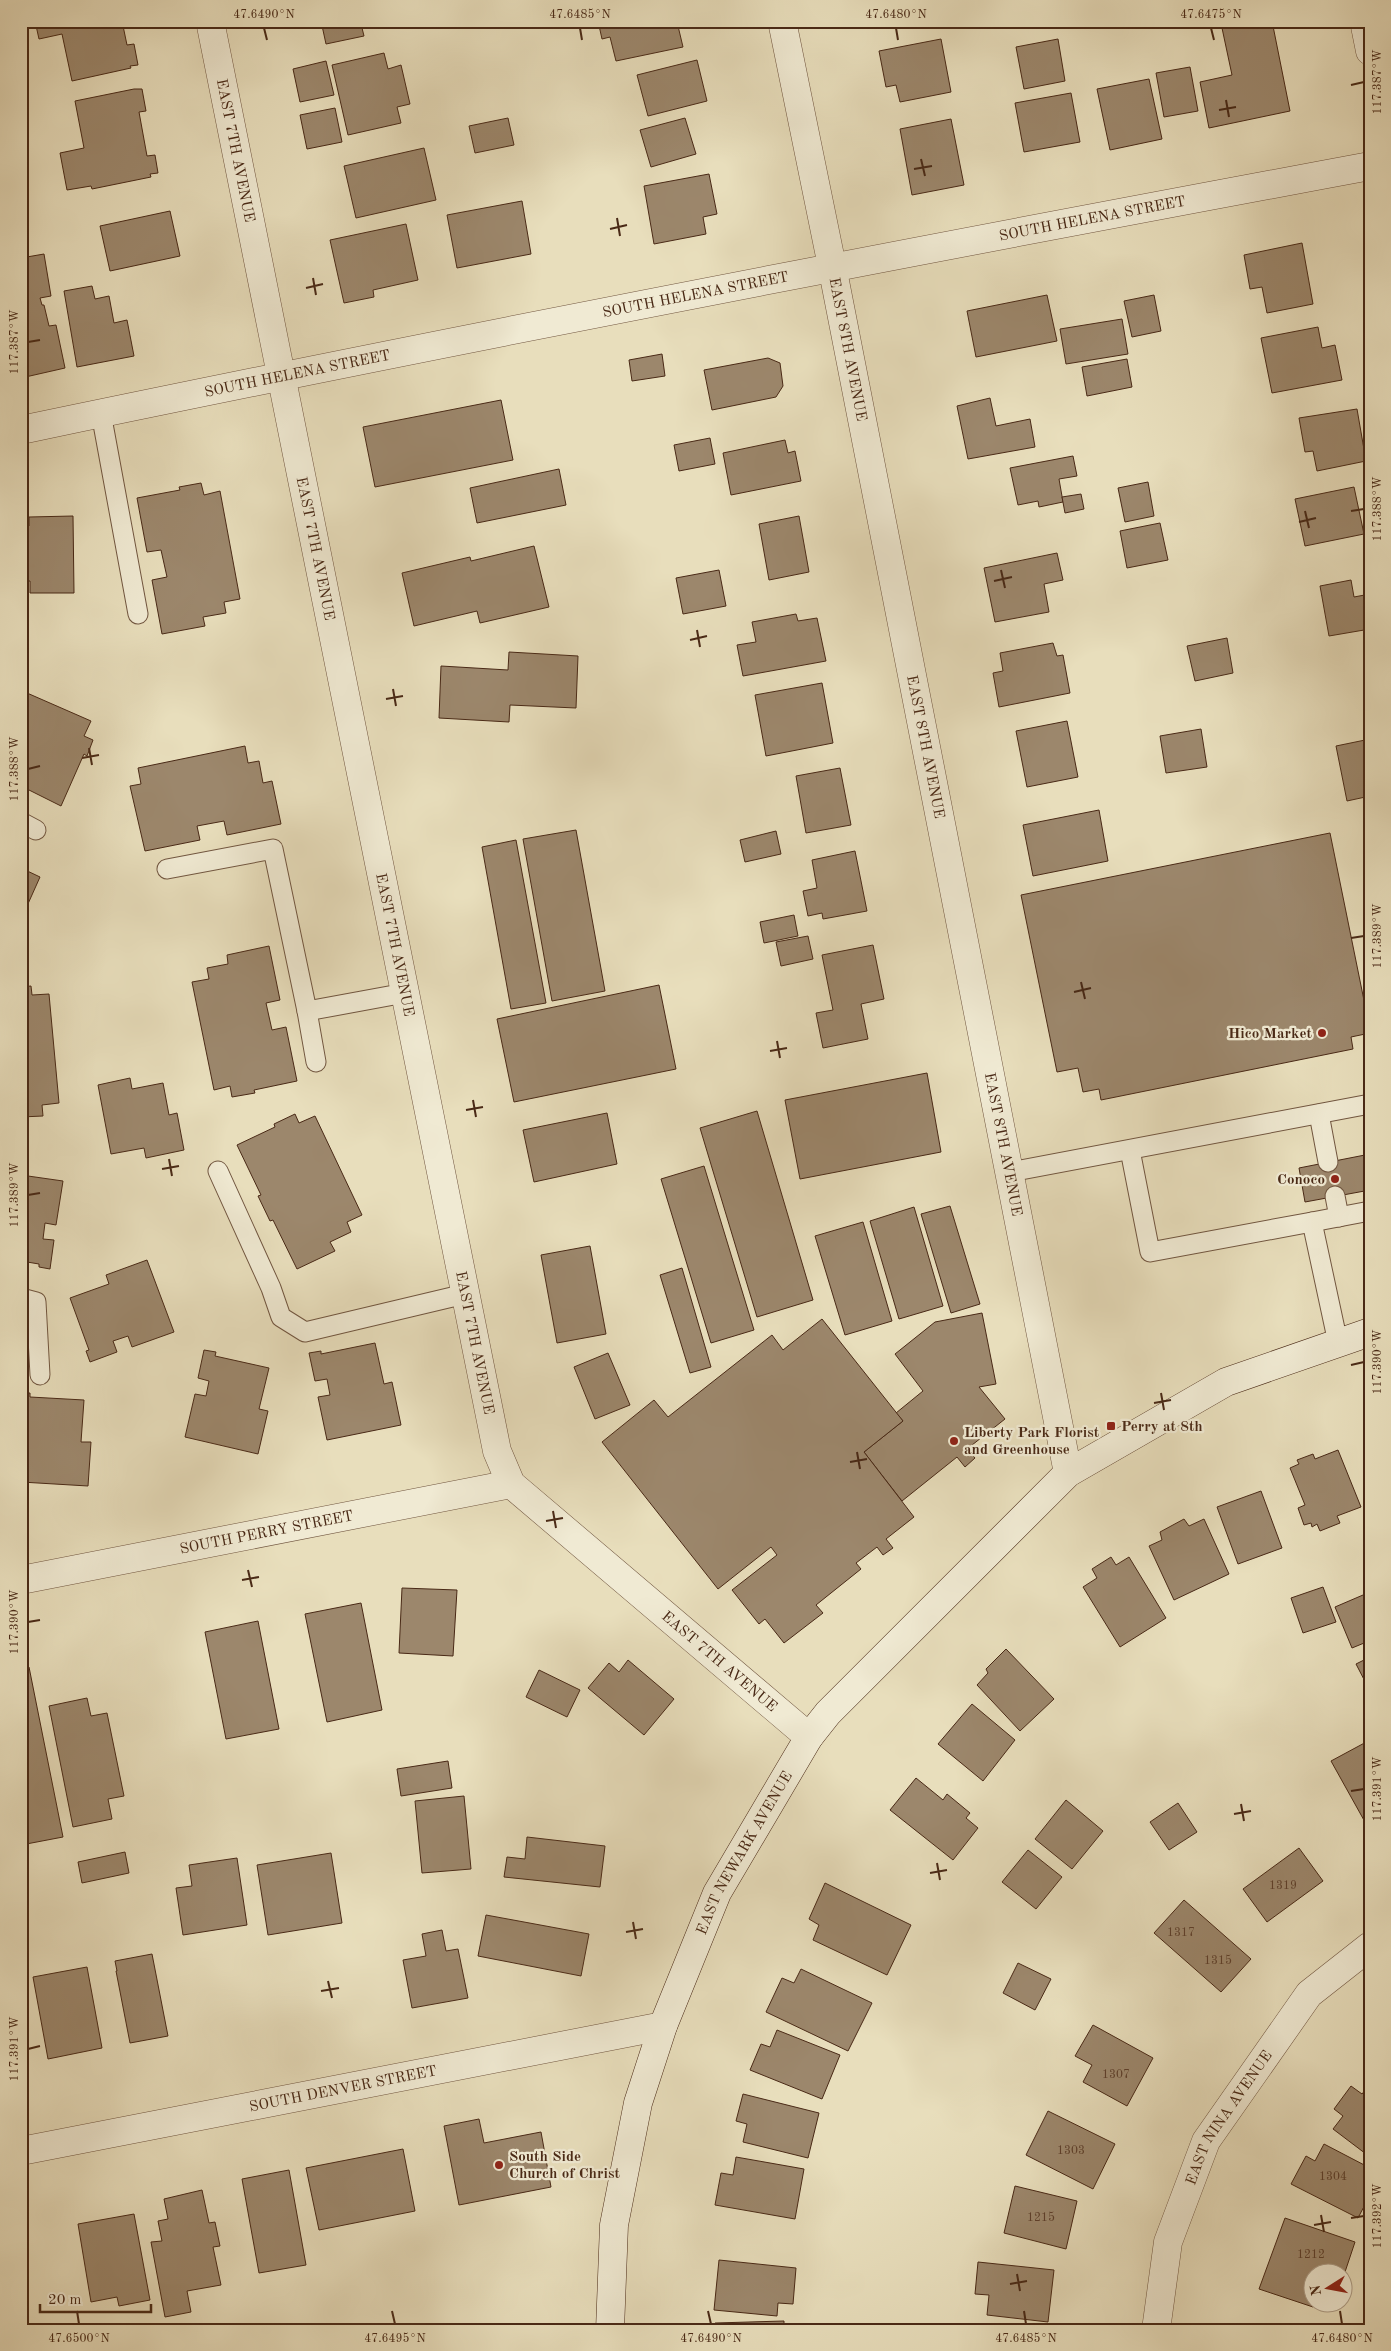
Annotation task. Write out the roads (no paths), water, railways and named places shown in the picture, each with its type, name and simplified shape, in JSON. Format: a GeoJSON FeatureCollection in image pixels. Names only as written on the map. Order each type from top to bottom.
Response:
{"type":"FeatureCollection","features":[{"type":"Feature","properties":{"kind":"street","name":"EAST 7TH AVENUE"},"geometry":{"type":"LineString","coordinates":[[210,21],[497,1451],[511,1484],[809,1737]]}},
{"type":"Feature","properties":{"kind":"street","name":"EAST 8TH AVENUE"},"geometry":{"type":"LineString","coordinates":[[782,21],[832,266],[1068,1473]]}},
{"type":"Feature","properties":{"kind":"street"},"geometry":{"type":"LineString","coordinates":[[1364,21],[1370,51]]}},
{"type":"Feature","properties":{"kind":"street","name":"SOUTH HELENA STREET"},"geometry":{"type":"LineString","coordinates":[[21,430],[280,376],[832,266],[1370,166]]}},
{"type":"Feature","properties":{"kind":"street"},"geometry":{"type":"LineString","coordinates":[[1068,1473],[1226,1382],[1370,1332]]}},
{"type":"Feature","properties":{"kind":"street","name":"EAST NEWARK AVENUE"},"geometry":{"type":"LineString","coordinates":[[610,2330],[614,2225],[638,2103],[663,2026],[716,1893],[809,1737],[828,1712],[1068,1473]]}},
{"type":"Feature","properties":{"kind":"street","name":"SOUTH PERRY STREET"},"geometry":{"type":"LineString","coordinates":[[21,1580],[511,1484]]}},
{"type":"Feature","properties":{"kind":"street","name":"EAST NINA AVENUE"},"geometry":{"type":"LineString","coordinates":[[1156,2330],[1168,2242],[1206,2141],[1309,1994],[1370,1946]]}},
{"type":"Feature","properties":{"kind":"street","name":"SOUTH DENVER STREET"},"geometry":{"type":"LineString","coordinates":[[21,2151],[663,2026]]}},
{"type":"Feature","properties":{"kind":"lane"},"geometry":{"type":"LineString","coordinates":[[100,413],[138,614]]}},
{"type":"Feature","properties":{"kind":"lane"},"geometry":{"type":"LineString","coordinates":[[167,869],[273,849],[316,1062]]}},
{"type":"Feature","properties":{"kind":"lane"},"geometry":{"type":"LineString","coordinates":[[307,1011],[404,993]]}},
{"type":"Feature","properties":{"kind":"lane"},"geometry":{"type":"LineString","coordinates":[[1010,1172],[1370,1104]]}},
{"type":"Feature","properties":{"kind":"lane"},"geometry":{"type":"LineString","coordinates":[[1319,1114],[1328,1162]]}},
{"type":"Feature","properties":{"kind":"lane"},"geometry":{"type":"LineString","coordinates":[[1130,1150],[1150,1252],[1370,1211]]}},
{"type":"Feature","properties":{"kind":"lane"},"geometry":{"type":"LineString","coordinates":[[218,1171],[281,1317],[305,1332],[465,1294]]}},
{"type":"Feature","properties":{"kind":"lane"},"geometry":{"type":"LineString","coordinates":[[1335,1196],[1339,1217]]}},
{"type":"Feature","properties":{"kind":"lane"},"geometry":{"type":"LineString","coordinates":[[1312,1222],[1338,1343]]}},
{"type":"Feature","properties":{"kind":"lane"},"geometry":{"type":"LineString","coordinates":[[21,1298],[36,1302],[40,1375]]}},
{"type":"Feature","properties":{"kind":"place","name":"Hico Market"},"geometry":{"type":"Point","coordinates":[1322,1033]}},
{"type":"Feature","properties":{"kind":"place","name":"Conoco"},"geometry":{"type":"Point","coordinates":[1335,1179]}},
{"type":"Feature","properties":{"kind":"place","name":"Perry at 8th"},"geometry":{"type":"Point","coordinates":[1111,1426]}},
{"type":"Feature","properties":{"kind":"place","name":"Liberty Park Florist and Greenhouse"},"geometry":{"type":"Point","coordinates":[954,1441]}},
{"type":"Feature","properties":{"kind":"place","name":"South Side Church of Christ"},"geometry":{"type":"Point","coordinates":[499,2165]}}]}
